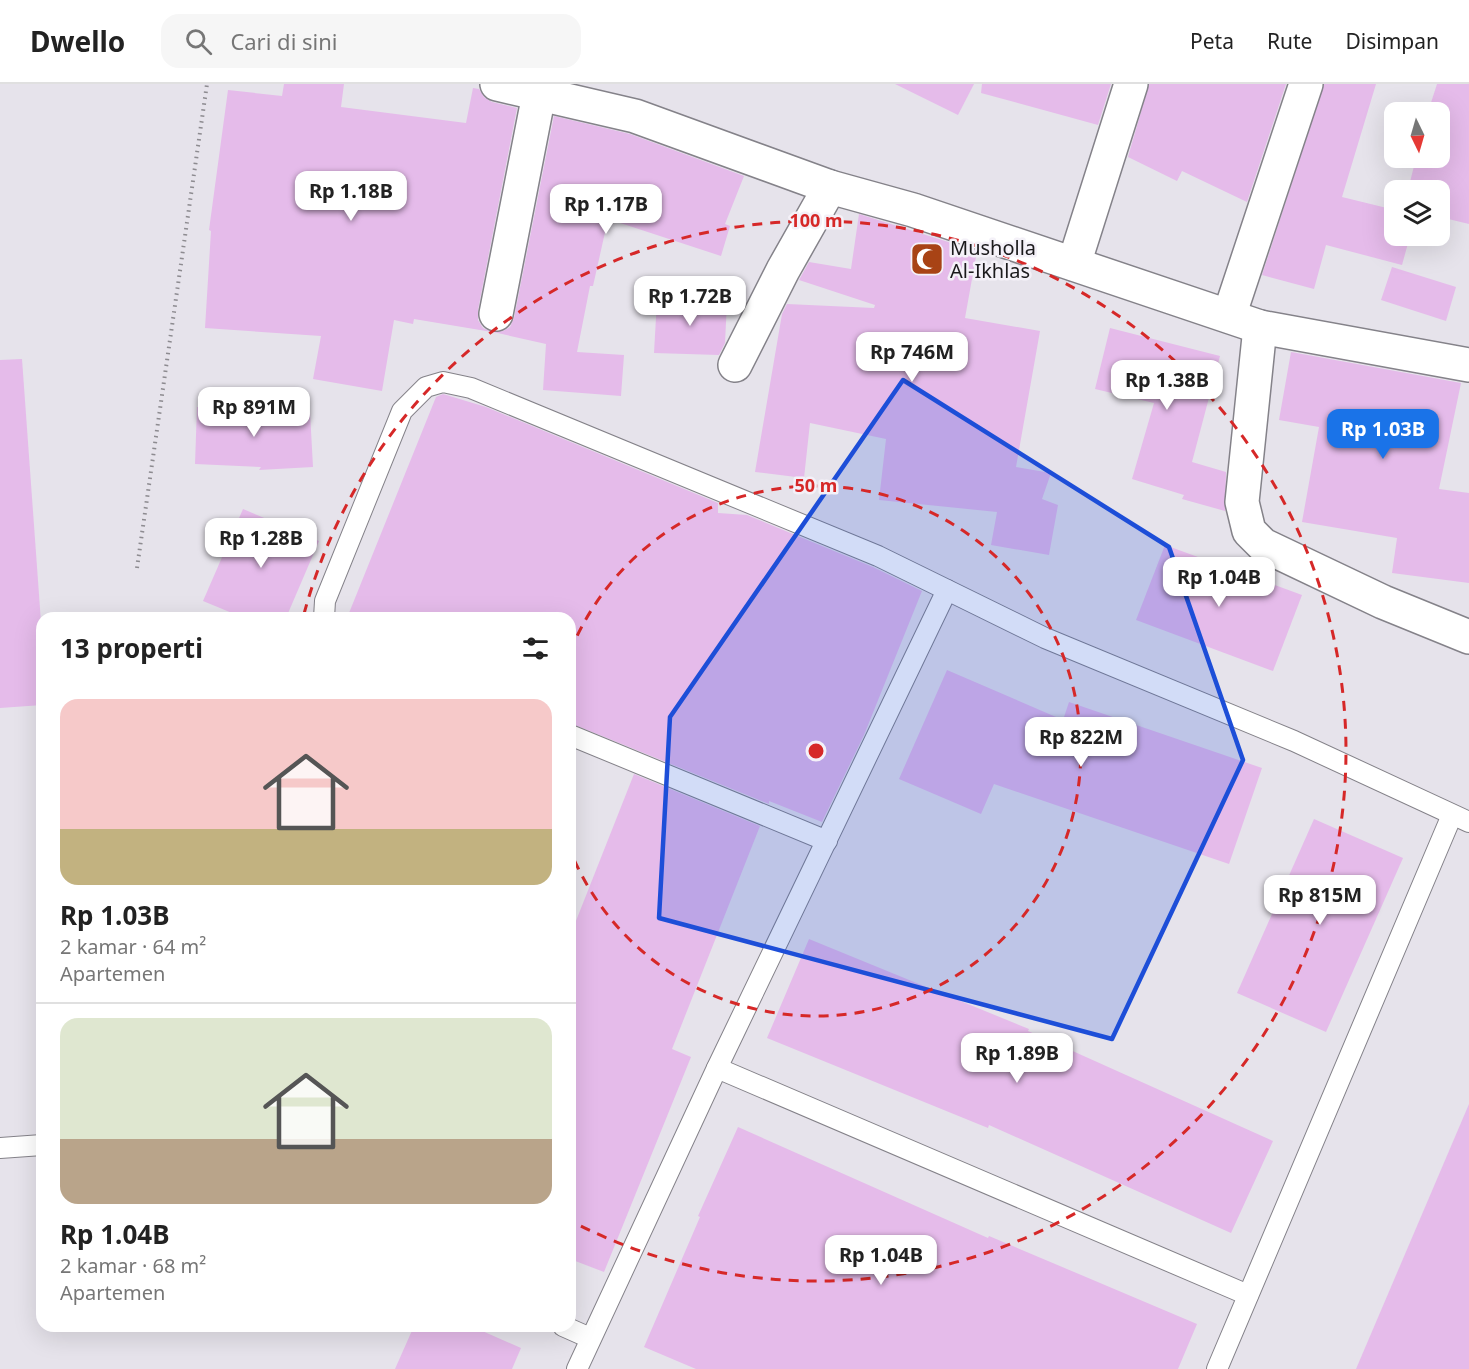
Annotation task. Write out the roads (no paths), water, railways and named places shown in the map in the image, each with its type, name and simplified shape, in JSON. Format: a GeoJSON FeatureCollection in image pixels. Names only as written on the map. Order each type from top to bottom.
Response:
{"type":"FeatureCollection","features":[{"type":"Feature","properties":{"kind":"street"},"geometry":{"type":"LineString","coordinates":[[498,84],[540,89],[635,116],[830,187],[913,210],[1260,327],[1469,364]]}},
{"type":"Feature","properties":{"kind":"street"},"geometry":{"type":"LineString","coordinates":[[1074,264],[1131,84]]}},
{"type":"Feature","properties":{"kind":"street"},"geometry":{"type":"LineString","coordinates":[[1229,316],[1306,84]]}},
{"type":"Feature","properties":{"kind":"street"},"geometry":{"type":"LineString","coordinates":[[496,314],[540,89]]}},
{"type":"Feature","properties":{"kind":"street"},"geometry":{"type":"LineString","coordinates":[[735,365],[783,270],[830,187]]}},
{"type":"Feature","properties":{"kind":"street"},"geometry":{"type":"LineString","coordinates":[[1260,327],[1242,502],[1249,531],[1263,545],[1383,602],[1469,638]]}},
{"type":"Feature","properties":{"kind":"lane"},"geometry":{"type":"LineString","coordinates":[[325,612],[328,592],[402,411],[426,387],[443,382],[482,392],[878,556],[1045,638],[1294,741],[1461,818],[1217,1369]]}},
{"type":"Feature","properties":{"kind":"lane"},"geometry":{"type":"LineString","coordinates":[[576,1369],[717,1068],[947,590]]}},
{"type":"Feature","properties":{"kind":"lane"},"geometry":{"type":"LineString","coordinates":[[576,737],[827,840]]}},
{"type":"Feature","properties":{"kind":"lane"},"geometry":{"type":"LineString","coordinates":[[717,1068],[1248,1295]]}},
{"type":"Feature","properties":{"kind":"lane"},"geometry":{"type":"LineString","coordinates":[[0,1148],[36,1145]]}},
{"type":"Feature","properties":{"kind":"lane"},"geometry":{"type":"LineString","coordinates":[[576,1332],[590,1338]]}},
{"type":"Feature","properties":{"kind":"place","name":"Musholla Al-Ikhlas"},"geometry":{"type":"Point","coordinates":[927,259]}}]}
